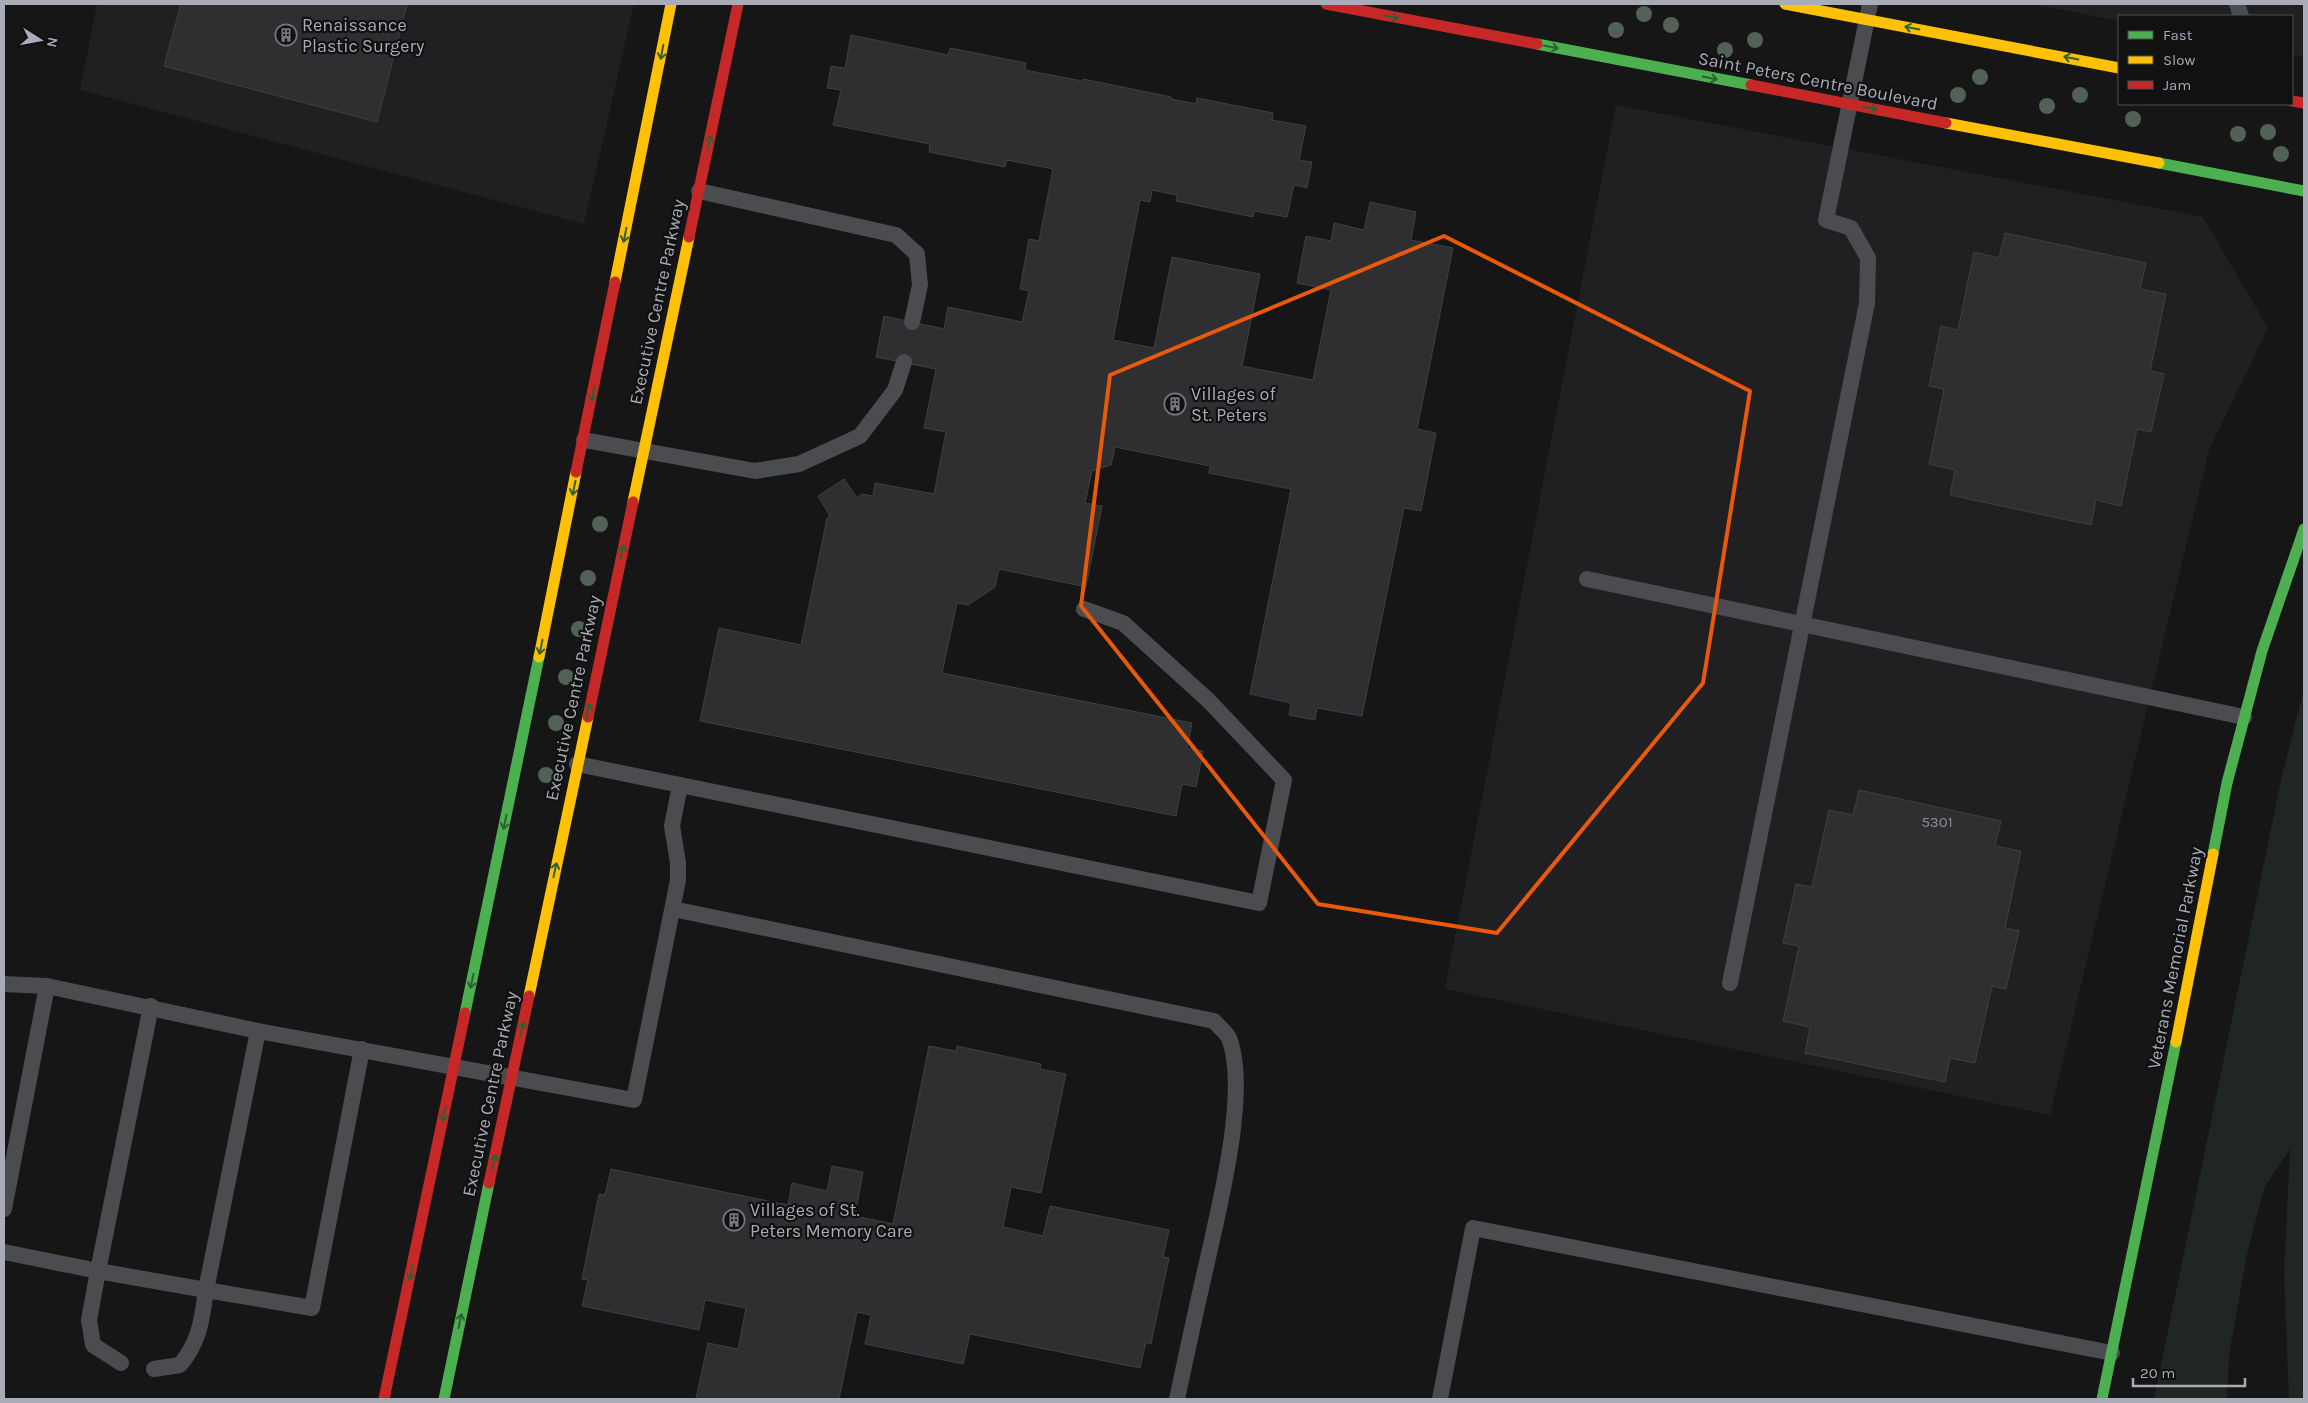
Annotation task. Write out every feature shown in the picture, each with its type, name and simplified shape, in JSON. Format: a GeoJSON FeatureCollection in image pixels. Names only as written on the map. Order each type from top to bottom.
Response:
{"type":"FeatureCollection","features":[{"type":"Feature","properties":{"kind":"street"},"geometry":{"type":"LineString","coordinates":[[384,1399],[584,440],[671,4]]}},
{"type":"Feature","properties":{"kind":"street","name":"Executive Centre Parkway"},"geometry":{"type":"LineString","coordinates":[[444,1399],[738,4]]}},
{"type":"Feature","properties":{"kind":"street","name":"Saint Peters Centre Boulevard"},"geometry":{"type":"LineString","coordinates":[[1326,4],[2304,191]]}},
{"type":"Feature","properties":{"kind":"street"},"geometry":{"type":"LineString","coordinates":[[1785,4],[1868,12],[2118,68]]}},
{"type":"Feature","properties":{"kind":"street","name":"Veterans Memorial Parkway"},"geometry":{"type":"LineString","coordinates":[[2102,1399],[2227,783],[2262,651],[2304,530]]}},
{"type":"Feature","properties":{"kind":"lane"},"geometry":{"type":"LineString","coordinates":[[1730,983],[1867,303],[1868,258],[1851,228],[1826,220],[1851,105],[1868,12]]}},
{"type":"Feature","properties":{"kind":"lane"},"geometry":{"type":"LineString","coordinates":[[699,191],[896,235],[917,254],[920,285],[912,322]]}},
{"type":"Feature","properties":{"kind":"lane"},"geometry":{"type":"LineString","coordinates":[[584,440],[755,471],[799,464],[860,436],[895,390],[904,362]]}},
{"type":"Feature","properties":{"kind":"lane"},"geometry":{"type":"LineString","coordinates":[[1587,579],[2244,717]]}},
{"type":"Feature","properties":{"kind":"lane"},"geometry":{"type":"LineString","coordinates":[[577,764],[1260,903],[1284,780],[1208,700],[1123,623],[1084,608]]}},
{"type":"Feature","properties":{"kind":"lane"},"geometry":{"type":"LineString","coordinates":[[4,984],[47,986],[151,1006],[258,1030],[634,1100],[673,909],[678,863],[672,826],[680,785]]}},
{"type":"Feature","properties":{"kind":"lane"},"geometry":{"type":"LineString","coordinates":[[673,909],[1214,1021],[1228,1036],[1233,1053],[1235,1094],[1232,1136],[1217,1216],[1177,1399]]}},
{"type":"Feature","properties":{"kind":"lane"},"geometry":{"type":"LineString","coordinates":[[4,1210],[47,986]]}},
{"type":"Feature","properties":{"kind":"lane"},"geometry":{"type":"LineString","coordinates":[[120,1363],[93,1344],[89,1320],[151,1006]]}},
{"type":"Feature","properties":{"kind":"lane"},"geometry":{"type":"LineString","coordinates":[[154,1369],[180,1366],[192,1351],[200,1328],[258,1030]]}},
{"type":"Feature","properties":{"kind":"lane"},"geometry":{"type":"LineString","coordinates":[[4,1252],[312,1308],[362,1049]]}},
{"type":"Feature","properties":{"kind":"lane"},"geometry":{"type":"LineString","coordinates":[[1440,1399],[1473,1228],[2112,1353]]}},
{"type":"Feature","properties":{"kind":"highlighted area"},"geometry":{"type":"Polygon","coordinates":[[[1444,236],[1750,391],[1703,683],[1497,933],[1318,904],[1081,606],[1110,375],[1444,236]]]}},
{"type":"Feature","properties":{"kind":"shaded area"},"geometry":{"type":"Polygon","coordinates":[[[97,4],[634,4],[584,224],[80,90],[97,4]]]}},
{"type":"Feature","properties":{"kind":"shaded area"},"geometry":{"type":"Polygon","coordinates":[[[2033,4],[2304,4],[2304,57],[2293,54],[2293,15],[2118,15],[2118,21],[2033,4]]]}},
{"type":"Feature","properties":{"kind":"shaded area"},"geometry":{"type":"Polygon","coordinates":[[[1616,105],[2203,217],[2268,328],[2209,450],[2050,1115],[1445,989],[1616,105]]]}},
{"type":"Feature","properties":{"kind":"shaded area"},"geometry":{"type":"Polygon","coordinates":[[[2304,689],[2304,1399],[2289,1399],[2284,1274],[2290,1149],[2264,1188],[2247,1254],[2229,1355],[2227,1399],[2154,1399],[2281,780],[2304,689]]]}},
{"type":"Feature","properties":{"kind":"building","name":"Renaissance Plastic Surgery"},"geometry":{"type":"Polygon","coordinates":[[[181,4],[407,4],[377,122],[164,66],[181,4]]]}},
{"type":"Feature","properties":{"kind":"building","name":"Villages of St. Peters"},"geometry":{"type":"Polygon","coordinates":[[[851,35],[948,55],[950,48],[1026,63],[1025,70],[1082,81],[1083,79],[1196,104],[1197,98],[1273,113],[1272,120],[1306,126],[1299,160],[1312,162],[1307,188],[1294,185],[1287,217],[1254,211],[1253,217],[1176,201],[1177,195],[1152,190],[1150,202],[1140,200],[1113,340],[1154,348],[1172,257],[1260,274],[1242,366],[1313,380],[1331,290],[1297,283],[1306,236],[1331,241],[1334,223],[1364,230],[1370,202],[1416,212],[1411,240],[1453,248],[1417,429],[1436,433],[1421,511],[1404,508],[1362,716],[1317,708],[1315,720],[1289,715],[1291,703],[1250,694],[1291,489],[1209,473],[1210,466],[1115,447],[1111,465],[1092,471],[1085,503],[1102,506],[1086,587],[999,569],[995,587],[968,605],[957,603],[942,673],[1192,723],[1187,748],[1203,751],[1196,787],[1182,784],[1176,816],[700,721],[719,628],[801,645],[827,518],[830,516],[818,496],[844,479],[857,498],[862,494],[873,496],[875,483],[934,494],[946,432],[924,428],[936,369],[876,357],[884,316],[944,329],[948,307],[1022,322],[1029,291],[1020,289],[1029,239],[1039,241],[1053,169],[1007,160],[1005,167],[929,152],[930,144],[833,125],[841,90],[827,88],[831,66],[845,68],[851,35]]]}},
{"type":"Feature","properties":{"kind":"building"},"geometry":{"type":"Polygon","coordinates":[[[2005,233],[2146,263],[2140,289],[2166,294],[2150,371],[2164,374],[2151,432],[2137,429],[2121,506],[2096,500],[2091,525],[1950,495],[1955,470],[1929,464],[1944,389],[1929,386],[1941,326],[1958,330],[1974,252],[1999,258],[2005,233]]]}},
{"type":"Feature","properties":{"kind":"building"},"geometry":{"type":"Polygon","coordinates":[[[1859,790],[2001,821],[1995,846],[2021,851],[2005,928],[2019,931],[2006,989],[1992,986],[1975,1063],[1950,1058],[1945,1082],[1805,1053],[1810,1027],[1783,1021],[1799,946],[1783,943],[1796,884],[1812,887],[1829,810],[1853,815],[1859,790]]]}},
{"type":"Feature","properties":{"kind":"building","name":"Villages of St. Peters Memory Care"},"geometry":{"type":"Polygon","coordinates":[[[929,1046],[956,1051],[957,1046],[1041,1064],[1040,1069],[1066,1074],[1041,1193],[1011,1187],[1003,1227],[1043,1236],[1050,1206],[1169,1230],[1163,1257],[1169,1258],[1151,1344],[1146,1342],[1140,1368],[970,1334],[963,1364],[865,1344],[871,1315],[857,1312],[839,1399],[696,1399],[708,1343],[738,1349],[746,1308],[705,1300],[699,1330],[582,1306],[588,1280],[582,1279],[599,1194],[605,1195],[611,1169],[788,1205],[792,1183],[827,1191],[832,1166],[863,1172],[855,1216],[893,1224],[929,1046]]]}},
{"type":"Feature","properties":{"kind":"traffic: fast"},"geometry":{"type":"LineString","coordinates":[[1537,44],[1751,85]]}},
{"type":"Feature","properties":{"kind":"traffic: fast"},"geometry":{"type":"LineString","coordinates":[[2159,163],[2304,191]]}},
{"type":"Feature","properties":{"kind":"traffic: fast"},"geometry":{"type":"LineString","coordinates":[[2213,854],[2227,783],[2262,651],[2304,529]]}},
{"type":"Feature","properties":{"kind":"traffic: fast"},"geometry":{"type":"LineString","coordinates":[[465,1013],[539,657]]}},
{"type":"Feature","properties":{"kind":"traffic: fast"},"geometry":{"type":"LineString","coordinates":[[2102,1399],[2176,1042]]}},
{"type":"Feature","properties":{"kind":"traffic: fast"},"geometry":{"type":"LineString","coordinates":[[444,1399],[489,1183]]}},
{"type":"Feature","properties":{"kind":"traffic: slow"},"geometry":{"type":"LineString","coordinates":[[615,282],[671,4]]}},
{"type":"Feature","properties":{"kind":"traffic: slow"},"geometry":{"type":"LineString","coordinates":[[1785,4],[2118,68]]}},
{"type":"Feature","properties":{"kind":"traffic: slow"},"geometry":{"type":"LineString","coordinates":[[1946,123],[2159,163]]}},
{"type":"Feature","properties":{"kind":"traffic: slow"},"geometry":{"type":"LineString","coordinates":[[633,502],[689,237]]}},
{"type":"Feature","properties":{"kind":"traffic: slow"},"geometry":{"type":"LineString","coordinates":[[539,657],[576,472]]}},
{"type":"Feature","properties":{"kind":"traffic: slow"},"geometry":{"type":"LineString","coordinates":[[529,996],[588,717]]}},
{"type":"Feature","properties":{"kind":"traffic: slow"},"geometry":{"type":"LineString","coordinates":[[2176,1042],[2213,854]]}},
{"type":"Feature","properties":{"kind":"traffic: jam"},"geometry":{"type":"LineString","coordinates":[[689,237],[738,4]]}},
{"type":"Feature","properties":{"kind":"traffic: jam"},"geometry":{"type":"LineString","coordinates":[[1326,4],[1537,44]]}},
{"type":"Feature","properties":{"kind":"traffic: jam"},"geometry":{"type":"LineString","coordinates":[[1751,85],[1946,123]]}},
{"type":"Feature","properties":{"kind":"traffic: jam"},"geometry":{"type":"LineString","coordinates":[[2293,101],[2304,103]]}},
{"type":"Feature","properties":{"kind":"traffic: jam"},"geometry":{"type":"LineString","coordinates":[[576,472],[615,282]]}},
{"type":"Feature","properties":{"kind":"traffic: jam"},"geometry":{"type":"LineString","coordinates":[[588,717],[633,502]]}},
{"type":"Feature","properties":{"kind":"traffic: jam"},"geometry":{"type":"LineString","coordinates":[[489,1183],[529,996]]}},
{"type":"Feature","properties":{"kind":"traffic: jam"},"geometry":{"type":"LineString","coordinates":[[384,1399],[465,1013]]}},
{"type":"Feature","properties":{"kind":"place","name":"Renaissance Plastic Surgery"},"geometry":{"type":"Point","coordinates":[286,35]}},
{"type":"Feature","properties":{"kind":"place","name":"Villages of St. Peters"},"geometry":{"type":"Point","coordinates":[1175,404]}},
{"type":"Feature","properties":{"kind":"place","name":"Villages of St. Peters Memory Care"},"geometry":{"type":"Point","coordinates":[734,1220]}}]}
